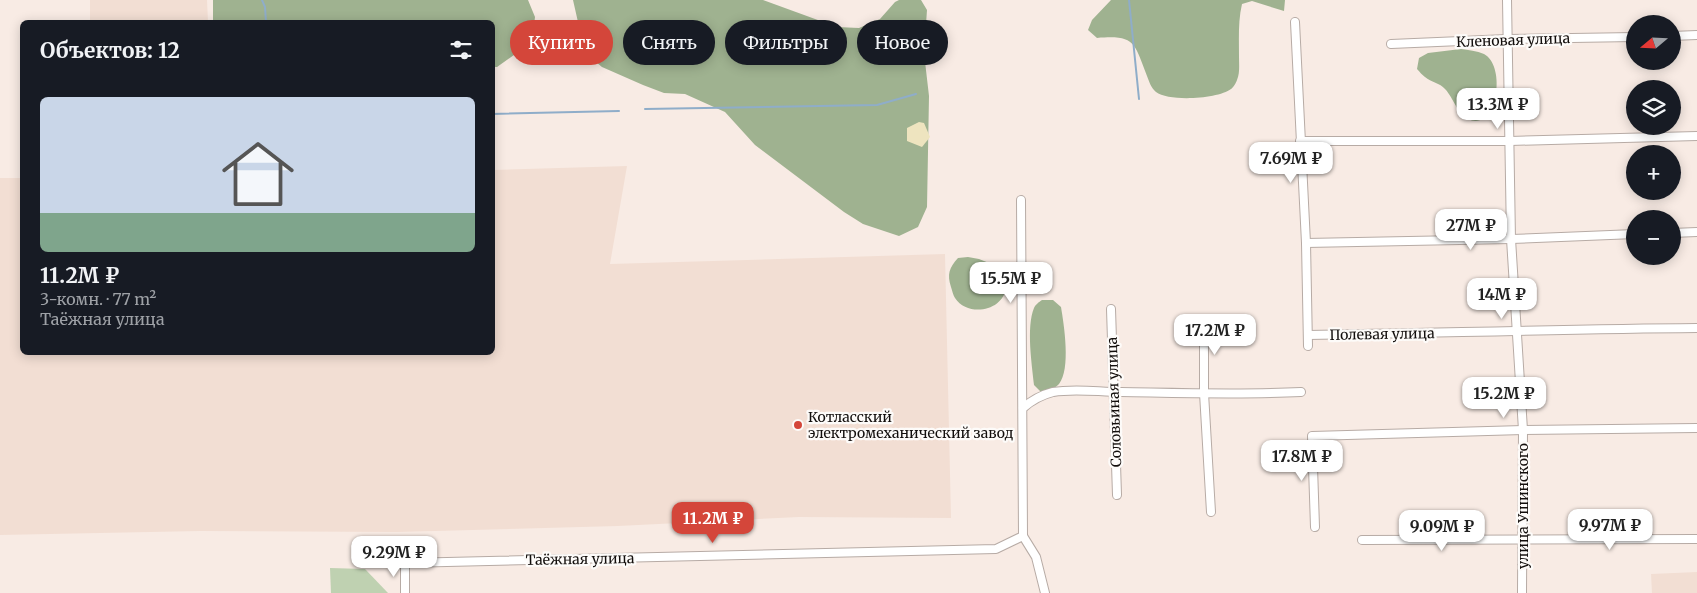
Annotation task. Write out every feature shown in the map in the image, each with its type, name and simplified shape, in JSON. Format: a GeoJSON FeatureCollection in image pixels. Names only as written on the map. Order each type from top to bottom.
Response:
{"type":"FeatureCollection","features":[{"type":"Feature","properties":{"kind":"street","name":"улица Ушинского"},"geometry":{"type":"LineString","coordinates":[[1507,0],[1511,239],[1523,430],[1522,593]]}},
{"type":"Feature","properties":{"kind":"street"},"geometry":{"type":"LineString","coordinates":[[1295,22],[1306,243],[1308,346]]}},
{"type":"Feature","properties":{"kind":"street"},"geometry":{"type":"LineString","coordinates":[[1681,36],[1697,35]]}},
{"type":"Feature","properties":{"kind":"street","name":"Кленовая улица"},"geometry":{"type":"LineString","coordinates":[[1391,44],[1507,39],[1626,37]]}},
{"type":"Feature","properties":{"kind":"street"},"geometry":{"type":"LineString","coordinates":[[1300,141],[1510,141],[1697,136]]}},
{"type":"Feature","properties":{"kind":"street"},"geometry":{"type":"LineString","coordinates":[[1021,200],[1022,536],[1036,557],[1045,593]]}},
{"type":"Feature","properties":{"kind":"street"},"geometry":{"type":"LineString","coordinates":[[1681,233],[1697,232]]}},
{"type":"Feature","properties":{"kind":"street"},"geometry":{"type":"LineString","coordinates":[[1306,243],[1511,239],[1626,234]]}},
{"type":"Feature","properties":{"kind":"street","name":"Соловьиная улица"},"geometry":{"type":"LineString","coordinates":[[1111,309],[1117,496]]}},
{"type":"Feature","properties":{"kind":"street"},"geometry":{"type":"LineString","coordinates":[[1204,319],[1204,393],[1211,512]]}},
{"type":"Feature","properties":{"kind":"street","name":"Полевая улица"},"geometry":{"type":"LineString","coordinates":[[1308,335],[1697,328]]}},
{"type":"Feature","properties":{"kind":"street"},"geometry":{"type":"LineString","coordinates":[[1023,408],[1036,398],[1051,392],[1066,390],[1260,394],[1301,392]]}},
{"type":"Feature","properties":{"kind":"street"},"geometry":{"type":"LineString","coordinates":[[1315,527],[1312,436],[1523,430],[1697,428]]}},
{"type":"Feature","properties":{"kind":"street","name":"Таёжная улица"},"geometry":{"type":"LineString","coordinates":[[405,593],[405,563],[996,549],[1022,536]]}},
{"type":"Feature","properties":{"kind":"street"},"geometry":{"type":"LineString","coordinates":[[1362,540],[1697,539]]}},
{"type":"Feature","properties":{"kind":"shaded area"},"geometry":{"type":"Polygon","coordinates":[[[90,0],[207,0],[208,20],[90,20],[90,0]]]}},
{"type":"Feature","properties":{"kind":"shaded area"},"geometry":{"type":"Polygon","coordinates":[[[627,166],[610,264],[945,254],[951,518],[799,517],[618,526],[397,532],[200,531],[0,535],[0,178],[20,178],[20,355],[495,355],[495,170],[627,166]]]}},
{"type":"Feature","properties":{"kind":"shaded area"},"geometry":{"type":"Polygon","coordinates":[[[1697,572],[1697,593],[1652,593],[1651,574],[1697,572]]]}},
{"type":"Feature","properties":{"kind":"green space"},"geometry":{"type":"Polygon","coordinates":[[[213,0],[528,0],[535,20],[510,20],[510,58],[497,67],[495,67],[495,20],[213,20],[213,0]]]}},
{"type":"Feature","properties":{"kind":"green space"},"geometry":{"type":"Polygon","coordinates":[[[573,0],[763,0],[818,20],[725,20],[725,65],[847,65],[847,27],[857,28],[857,65],[925,65],[929,96],[927,207],[918,227],[899,236],[863,224],[844,212],[755,145],[725,112],[685,94],[664,93],[602,67],[600,65],[613,65],[613,20],[578,20],[573,0]]]}},
{"type":"Feature","properties":{"kind":"green space"},"geometry":{"type":"Polygon","coordinates":[[[899,0],[921,0],[927,10],[926,20],[878,20],[899,0]]]}},
{"type":"Feature","properties":{"kind":"green space"},"geometry":{"type":"Polygon","coordinates":[[[1111,0],[1285,0],[1284,11],[1252,1],[1242,4],[1239,23],[1239,72],[1237,81],[1232,88],[1216,95],[1182,98],[1162,95],[1154,90],[1139,55],[1131,43],[1119,38],[1097,38],[1088,30],[1092,20],[1111,0]]]}},
{"type":"Feature","properties":{"kind":"green space"},"geometry":{"type":"Polygon","coordinates":[[[1461,49],[1484,54],[1491,61],[1495,71],[1497,84],[1492,108],[1486,116],[1478,121],[1464,117],[1445,89],[1441,85],[1427,79],[1417,69],[1419,58],[1428,53],[1461,49]]]}},
{"type":"Feature","properties":{"kind":"green space"},"geometry":{"type":"Polygon","coordinates":[[[968,257],[999,267],[1006,286],[1004,295],[993,306],[977,310],[968,308],[954,297],[950,282],[950,271],[958,258],[968,257]]]}},
{"type":"Feature","properties":{"kind":"green space"},"geometry":{"type":"Polygon","coordinates":[[[1042,300],[1053,300],[1061,307],[1066,358],[1063,377],[1059,384],[1051,390],[1042,393],[1034,385],[1030,325],[1034,308],[1042,300]]]}},
{"type":"Feature","properties":{"kind":"green space"},"geometry":{"type":"Polygon","coordinates":[[[330,568],[365,569],[388,593],[331,593],[330,568]]]}},
{"type":"Feature","properties":{"kind":"sand"},"geometry":{"type":"Polygon","coordinates":[[[919,122],[924,123],[930,137],[922,147],[907,141],[907,128],[919,122]]]}},
{"type":"Feature","properties":{"kind":"waterway"},"geometry":{"type":"LineString","coordinates":[[262,0],[265,7],[266,20]]}},
{"type":"Feature","properties":{"kind":"waterway"},"geometry":{"type":"LineString","coordinates":[[1129,0],[1139,99]]}},
{"type":"Feature","properties":{"kind":"waterway"},"geometry":{"type":"LineString","coordinates":[[645,109],[877,105],[916,94]]}},
{"type":"Feature","properties":{"kind":"waterway"},"geometry":{"type":"LineString","coordinates":[[495,114],[619,111]]}},
{"type":"Feature","properties":{"kind":"place","name":"Котласский электромеханический завод"},"geometry":{"type":"Point","coordinates":[798,425]}}]}
